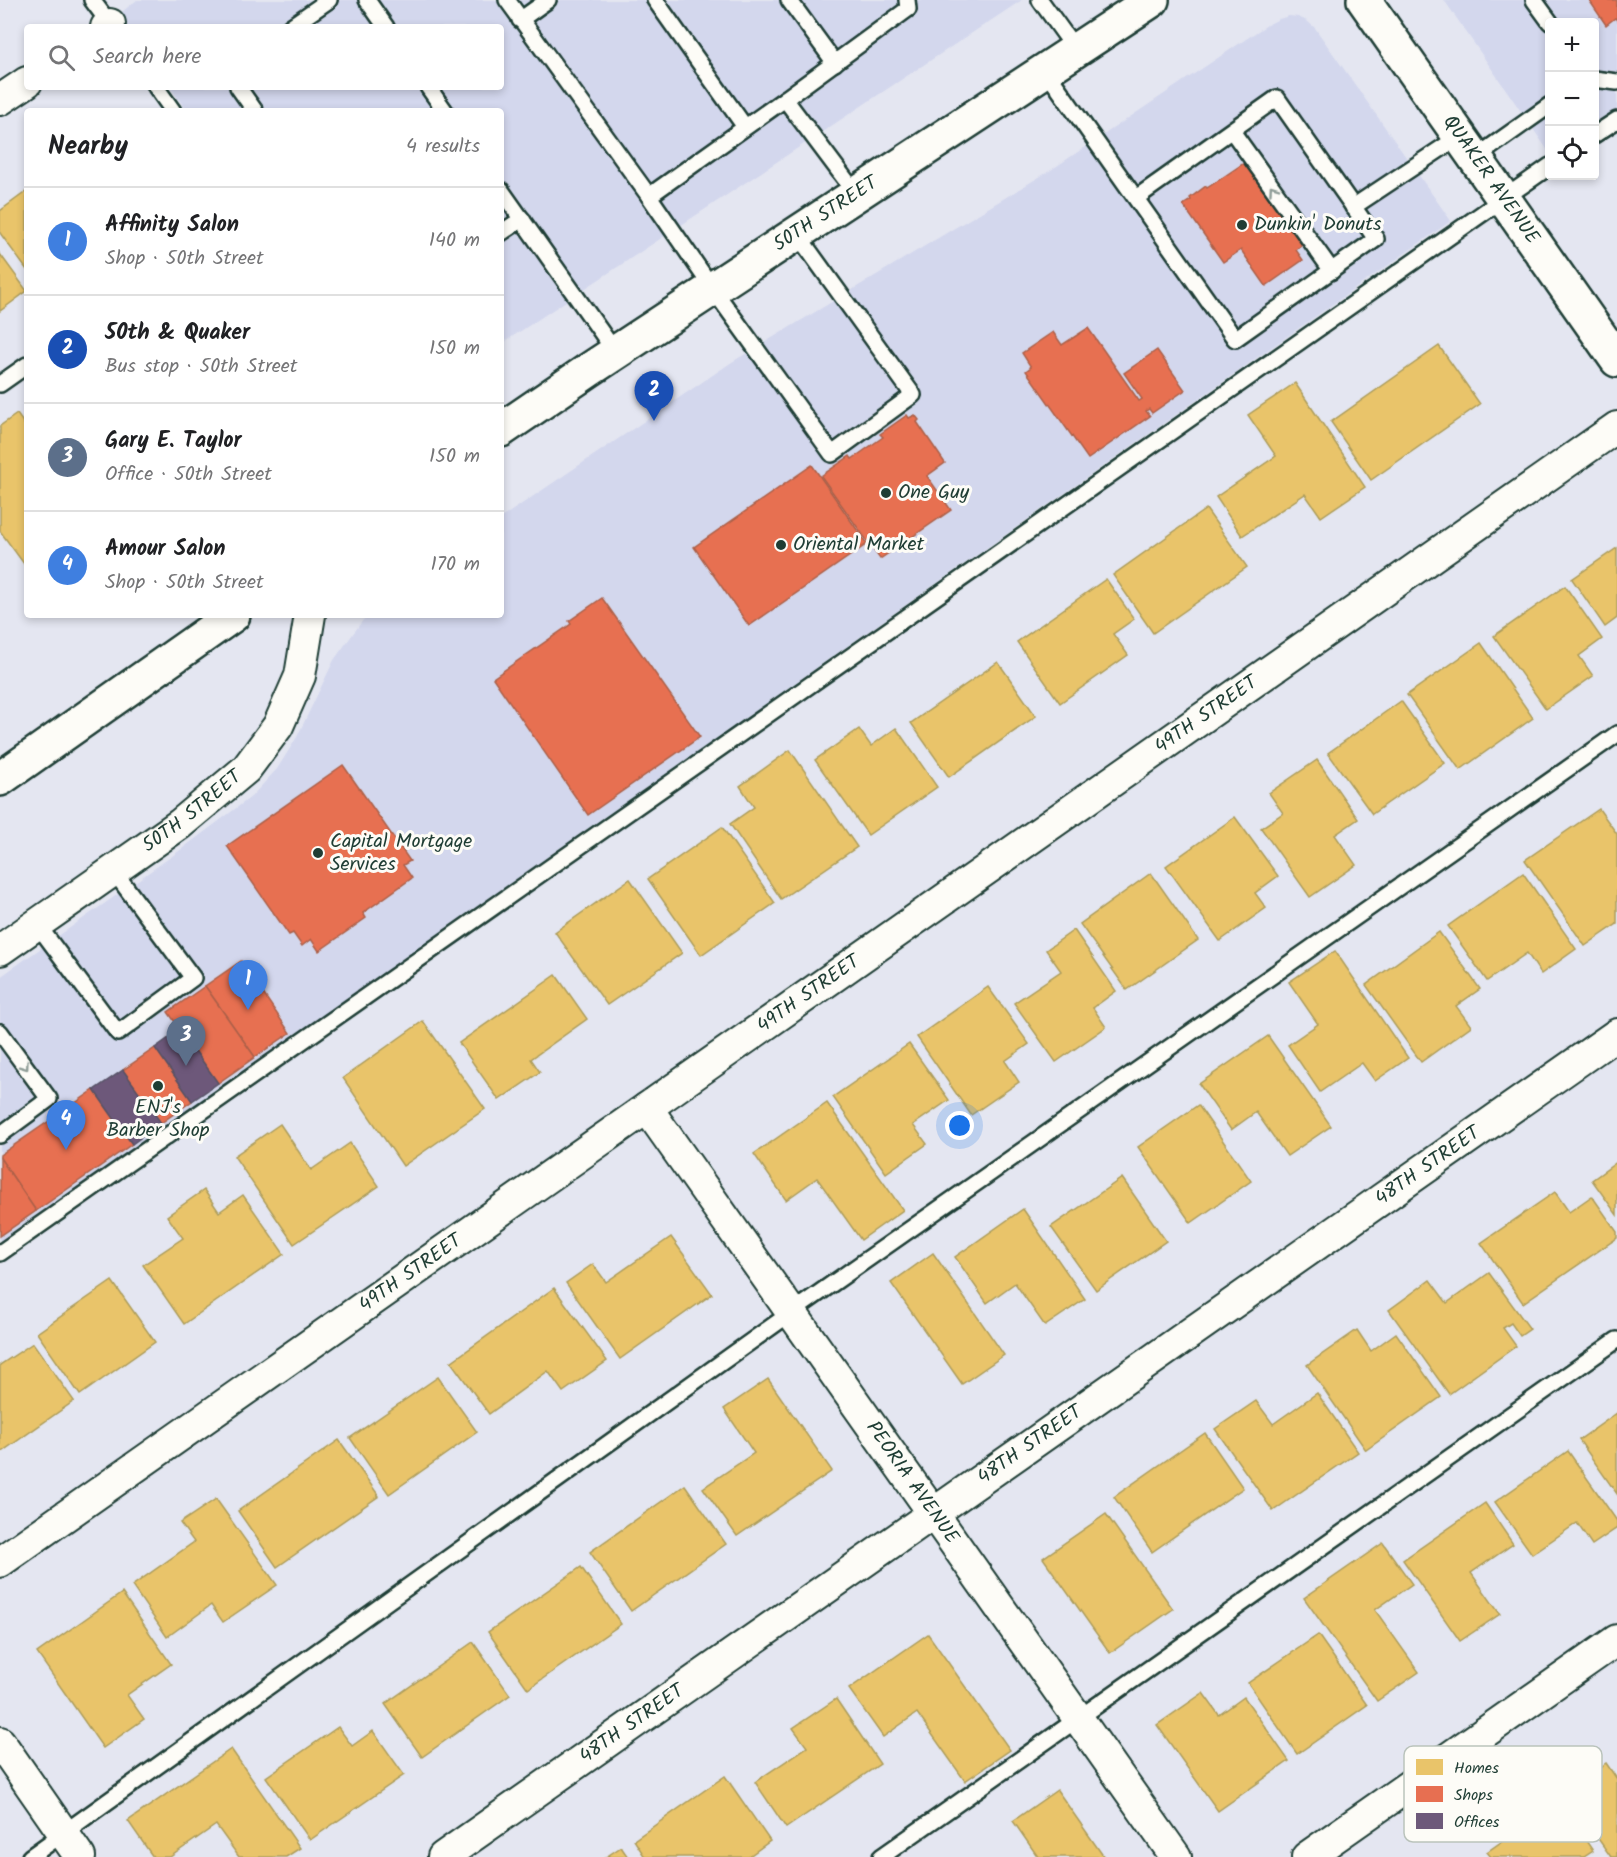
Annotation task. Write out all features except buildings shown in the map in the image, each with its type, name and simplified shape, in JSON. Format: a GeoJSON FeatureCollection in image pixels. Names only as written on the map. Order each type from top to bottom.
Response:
{"type":"FeatureCollection","features":[{"type":"Feature","properties":{"kind":"main road","name":"50TH STREET"},"geometry":{"type":"LineString","coordinates":[[504,428],[1152,0]]}},
{"type":"Feature","properties":{"kind":"main road","name":"QUAKER AVENUE"},"geometry":{"type":"LineString","coordinates":[[1364,0],[1617,360]]}},
{"type":"Feature","properties":{"kind":"main road"},"geometry":{"type":"LineString","coordinates":[[0,779],[229,618]]}},
{"type":"Feature","properties":{"kind":"street"},"geometry":{"type":"LineString","coordinates":[[0,100],[24,84]]}},
{"type":"Feature","properties":{"kind":"street","name":"49TH STREET"},"geometry":{"type":"LineString","coordinates":[[0,1562],[1617,427]]}},
{"type":"Feature","properties":{"kind":"street","name":"50TH STREET"},"geometry":{"type":"LineString","coordinates":[[0,950],[180,824],[246,769],[278,726],[300,676],[310,618]]}},
{"type":"Feature","properties":{"kind":"street","name":"48TH STREET"},"geometry":{"type":"LineString","coordinates":[[443,1857],[1617,1034]]}},
{"type":"Feature","properties":{"kind":"street","name":"PEORIA AVENUE"},"geometry":{"type":"LineString","coordinates":[[647,1107],[1176,1857]]}},
{"type":"Feature","properties":{"kind":"street"},"geometry":{"type":"LineString","coordinates":[[1466,1746],[1617,1640]]}},
{"type":"Feature","properties":{"kind":"street"},"geometry":{"type":"LineString","coordinates":[[0,1742],[72,1846]]}},
{"type":"Feature","properties":{"kind":"street"},"geometry":{"type":"LineString","coordinates":[[1307,1857],[1404,1789]]}},
{"type":"Feature","properties":{"kind":"lane"},"geometry":{"type":"LineString","coordinates":[[92,0],[108,24]]}},
{"type":"Feature","properties":{"kind":"lane"},"geometry":{"type":"LineString","coordinates":[[294,24],[329,0]]}},
{"type":"Feature","properties":{"kind":"lane"},"geometry":{"type":"LineString","coordinates":[[367,0],[384,24]]}},
{"type":"Feature","properties":{"kind":"lane"},"geometry":{"type":"LineString","coordinates":[[507,0],[649,195],[713,289],[832,454],[913,395],[797,234]]}},
{"type":"Feature","properties":{"kind":"lane"},"geometry":{"type":"LineString","coordinates":[[520,20],[548,0]]}},
{"type":"Feature","properties":{"kind":"lane"},"geometry":{"type":"LineString","coordinates":[[655,0],[745,127]]}},
{"type":"Feature","properties":{"kind":"lane"},"geometry":{"type":"LineString","coordinates":[[789,0],[835,63]]}},
{"type":"Feature","properties":{"kind":"lane"},"geometry":{"type":"LineString","coordinates":[[649,195],[908,9],[908,0]]}},
{"type":"Feature","properties":{"kind":"lane"},"geometry":{"type":"LineString","coordinates":[[1041,0],[1076,50]]}},
{"type":"Feature","properties":{"kind":"lane"},"geometry":{"type":"LineString","coordinates":[[1534,0],[1547,18]]}},
{"type":"Feature","properties":{"kind":"lane"},"geometry":{"type":"LineString","coordinates":[[1046,71],[1234,339],[1376,239],[1277,98],[1136,198]]}},
{"type":"Feature","properties":{"kind":"lane"},"geometry":{"type":"LineString","coordinates":[[1599,80],[1617,82]]}},
{"type":"Feature","properties":{"kind":"lane"},"geometry":{"type":"LineString","coordinates":[[158,90],[171,108]]}},
{"type":"Feature","properties":{"kind":"lane"},"geometry":{"type":"LineString","coordinates":[[240,90],[253,108]]}},
{"type":"Feature","properties":{"kind":"lane"},"geometry":{"type":"LineString","coordinates":[[430,90],[443,108]]}},
{"type":"Feature","properties":{"kind":"lane"},"geometry":{"type":"LineString","coordinates":[[785,99],[856,195]]}},
{"type":"Feature","properties":{"kind":"lane"},"geometry":{"type":"LineString","coordinates":[[1353,207],[1545,108]]}},
{"type":"Feature","properties":{"kind":"lane"},"geometry":{"type":"LineString","coordinates":[[1599,132],[1617,120]]}},
{"type":"Feature","properties":{"kind":"lane"},"geometry":{"type":"LineString","coordinates":[[1232,130],[1332,271]]}},
{"type":"Feature","properties":{"kind":"lane"},"geometry":{"type":"LineString","coordinates":[[0,1253],[1545,169]]}},
{"type":"Feature","properties":{"kind":"lane"},"geometry":{"type":"LineString","coordinates":[[504,194],[616,352]]}},
{"type":"Feature","properties":{"kind":"lane"},"geometry":{"type":"LineString","coordinates":[[504,232],[522,219]]}},
{"type":"Feature","properties":{"kind":"lane"},"geometry":{"type":"LineString","coordinates":[[0,384],[24,367]]}},
{"type":"Feature","properties":{"kind":"lane"},"geometry":{"type":"LineString","coordinates":[[30,1857],[72,1846],[792,1312],[1617,734]]}},
{"type":"Feature","properties":{"kind":"lane"},"geometry":{"type":"LineString","coordinates":[[37,924],[118,1033],[193,978],[113,870]]}},
{"type":"Feature","properties":{"kind":"lane"},"geometry":{"type":"LineString","coordinates":[[0,1032],[50,1100],[0,1135]]}},
{"type":"Feature","properties":{"kind":"lane"},"geometry":{"type":"LineString","coordinates":[[881,1857],[1617,1340]]}},
{"type":"Feature","properties":{"kind":"shaded area"},"geometry":{"type":"Polygon","coordinates":[[[137,0],[1022,0],[504,342],[504,108],[185,108],[172,90],[504,90],[504,24],[125,24],[118,15],[137,0]]]}},
{"type":"Feature","properties":{"kind":"shaded area"},"geometry":{"type":"Polygon","coordinates":[[[1444,0],[1617,0],[1617,114],[1599,127],[1599,18],[1545,18],[1545,146],[1444,0]]]}},
{"type":"Feature","properties":{"kind":"shaded area"},"geometry":{"type":"Polygon","coordinates":[[[1289,16],[1298,17],[1315,28],[1451,221],[0,1243],[0,977],[175,854],[251,797],[277,769],[297,737],[334,660],[365,618],[504,618],[504,516],[732,362],[1051,170],[1279,19],[1289,16]]]}},
{"type":"Feature","properties":{"kind":"place","name":"Dunkin' Donuts"},"geometry":{"type":"Point","coordinates":[1242,225]}},
{"type":"Feature","properties":{"kind":"place","name":"50th & Quaker"},"geometry":{"type":"Point","coordinates":[654,421]}},
{"type":"Feature","properties":{"kind":"place","name":"One Guy"},"geometry":{"type":"Point","coordinates":[886,493]}},
{"type":"Feature","properties":{"kind":"place","name":"Oriental Market"},"geometry":{"type":"Point","coordinates":[781,545]}},
{"type":"Feature","properties":{"kind":"place","name":"Capital Mortgage Services"},"geometry":{"type":"Point","coordinates":[318,853]}},
{"type":"Feature","properties":{"kind":"place","name":"Affinity Salon"},"geometry":{"type":"Point","coordinates":[248,1010]}},
{"type":"Feature","properties":{"kind":"place","name":"Gary E. Taylor"},"geometry":{"type":"Point","coordinates":[186,1066]}},
{"type":"Feature","properties":{"kind":"place","name":"ENJ's Barber Shop"},"geometry":{"type":"Point","coordinates":[158,1086]}},
{"type":"Feature","properties":{"kind":"place","name":"Amour Salon"},"geometry":{"type":"Point","coordinates":[66,1150]}}]}
